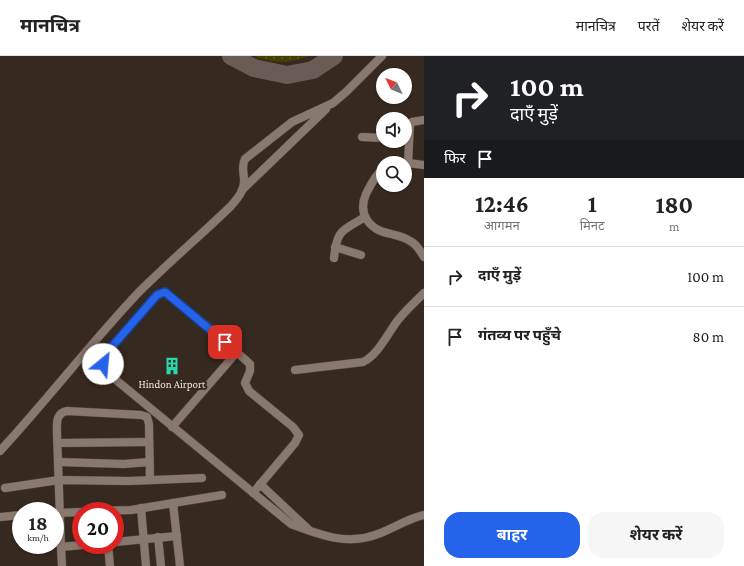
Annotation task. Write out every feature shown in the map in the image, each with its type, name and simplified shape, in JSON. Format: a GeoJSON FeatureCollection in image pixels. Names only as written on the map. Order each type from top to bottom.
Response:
{"type":"FeatureCollection","features":[{"type":"Feature","properties":{"kind":"street"},"geometry":{"type":"LineString","coordinates":[[242,190],[382,56]]}},
{"type":"Feature","properties":{"kind":"street"},"geometry":{"type":"LineString","coordinates":[[0,451],[34,414],[105,330],[147,285],[232,206],[242,190],[244,182],[243,164],[245,158],[292,122],[333,103]]}},
{"type":"Feature","properties":{"kind":"street"},"geometry":{"type":"LineString","coordinates":[[412,122],[424,120]]}},
{"type":"Feature","properties":{"kind":"street"},"geometry":{"type":"LineString","coordinates":[[362,138],[376,138]]}},
{"type":"Feature","properties":{"kind":"street"},"geometry":{"type":"LineString","coordinates":[[412,164],[424,166]]}},
{"type":"Feature","properties":{"kind":"street"},"geometry":{"type":"LineString","coordinates":[[376,177],[365,196],[363,203],[365,216],[374,229],[409,240],[415,244],[424,257]]}},
{"type":"Feature","properties":{"kind":"street"},"geometry":{"type":"LineString","coordinates":[[334,258],[338,236],[342,231],[365,216]]}},
{"type":"Feature","properties":{"kind":"street"},"geometry":{"type":"LineString","coordinates":[[335,247],[360,255]]}},
{"type":"Feature","properties":{"kind":"street"},"geometry":{"type":"LineString","coordinates":[[147,285],[157,295]]}},
{"type":"Feature","properties":{"kind":"street"},"geometry":{"type":"LineString","coordinates":[[253,493],[295,443],[299,435],[293,427],[249,391],[245,383],[250,371],[250,364],[165,292],[157,295],[102,358],[103,364],[110,375],[172,427],[290,524],[311,532],[336,539],[355,540],[376,535],[404,522],[424,515]]}},
{"type":"Feature","properties":{"kind":"street"},"geometry":{"type":"LineString","coordinates":[[295,370],[363,362],[367,360],[376,352],[404,312],[424,293]]}},
{"type":"Feature","properties":{"kind":"street"},"geometry":{"type":"LineString","coordinates":[[172,427],[237,352]]}},
{"type":"Feature","properties":{"kind":"street"},"geometry":{"type":"LineString","coordinates":[[58,502],[59,480],[57,419],[62,412],[144,415],[149,420],[150,480]]}},
{"type":"Feature","properties":{"kind":"street"},"geometry":{"type":"LineString","coordinates":[[58,444],[149,442]]}},
{"type":"Feature","properties":{"kind":"street"},"geometry":{"type":"LineString","coordinates":[[58,462],[124,464],[149,462]]}},
{"type":"Feature","properties":{"kind":"street"},"geometry":{"type":"LineString","coordinates":[[5,488],[59,480],[150,480],[202,478]]}},
{"type":"Feature","properties":{"kind":"street"},"geometry":{"type":"LineString","coordinates":[[260,484],[311,532]]}},
{"type":"Feature","properties":{"kind":"street"},"geometry":{"type":"LineString","coordinates":[[124,509],[141,508],[222,494]]}},
{"type":"Feature","properties":{"kind":"street"},"geometry":{"type":"LineString","coordinates":[[172,503],[180,566]]}},
{"type":"Feature","properties":{"kind":"street"},"geometry":{"type":"LineString","coordinates":[[141,508],[146,566]]}},
{"type":"Feature","properties":{"kind":"street"},"geometry":{"type":"LineString","coordinates":[[0,518],[12,516]]}},
{"type":"Feature","properties":{"kind":"street"},"geometry":{"type":"LineString","coordinates":[[124,541],[177,536]]}},
{"type":"Feature","properties":{"kind":"street"},"geometry":{"type":"LineString","coordinates":[[158,538],[161,566]]}},
{"type":"Feature","properties":{"kind":"street"},"geometry":{"type":"LineString","coordinates":[[61,554],[62,566]]}},
{"type":"Feature","properties":{"kind":"street"},"geometry":{"type":"LineString","coordinates":[[109,554],[110,566]]}},
{"type":"Feature","properties":{"kind":"shaded area"},"geometry":{"type":"Polygon","coordinates":[[[254,56],[309,56],[302,59],[282,62],[254,56]]]}},
{"type":"Feature","properties":{"kind":"taxiway"},"geometry":{"type":"LineString","coordinates":[[231,56],[254,68],[287,75],[313,70],[334,56]]}},
{"type":"Feature","properties":{"kind":"place","name":"Hindon Airport"},"geometry":{"type":"Point","coordinates":[172,366]}},
{"type":"Feature","properties":{"kind":"route"},"geometry":{"type":"LineString","coordinates":[[103,364],[102,358],[157,295],[165,292],[225,342]]}}]}
